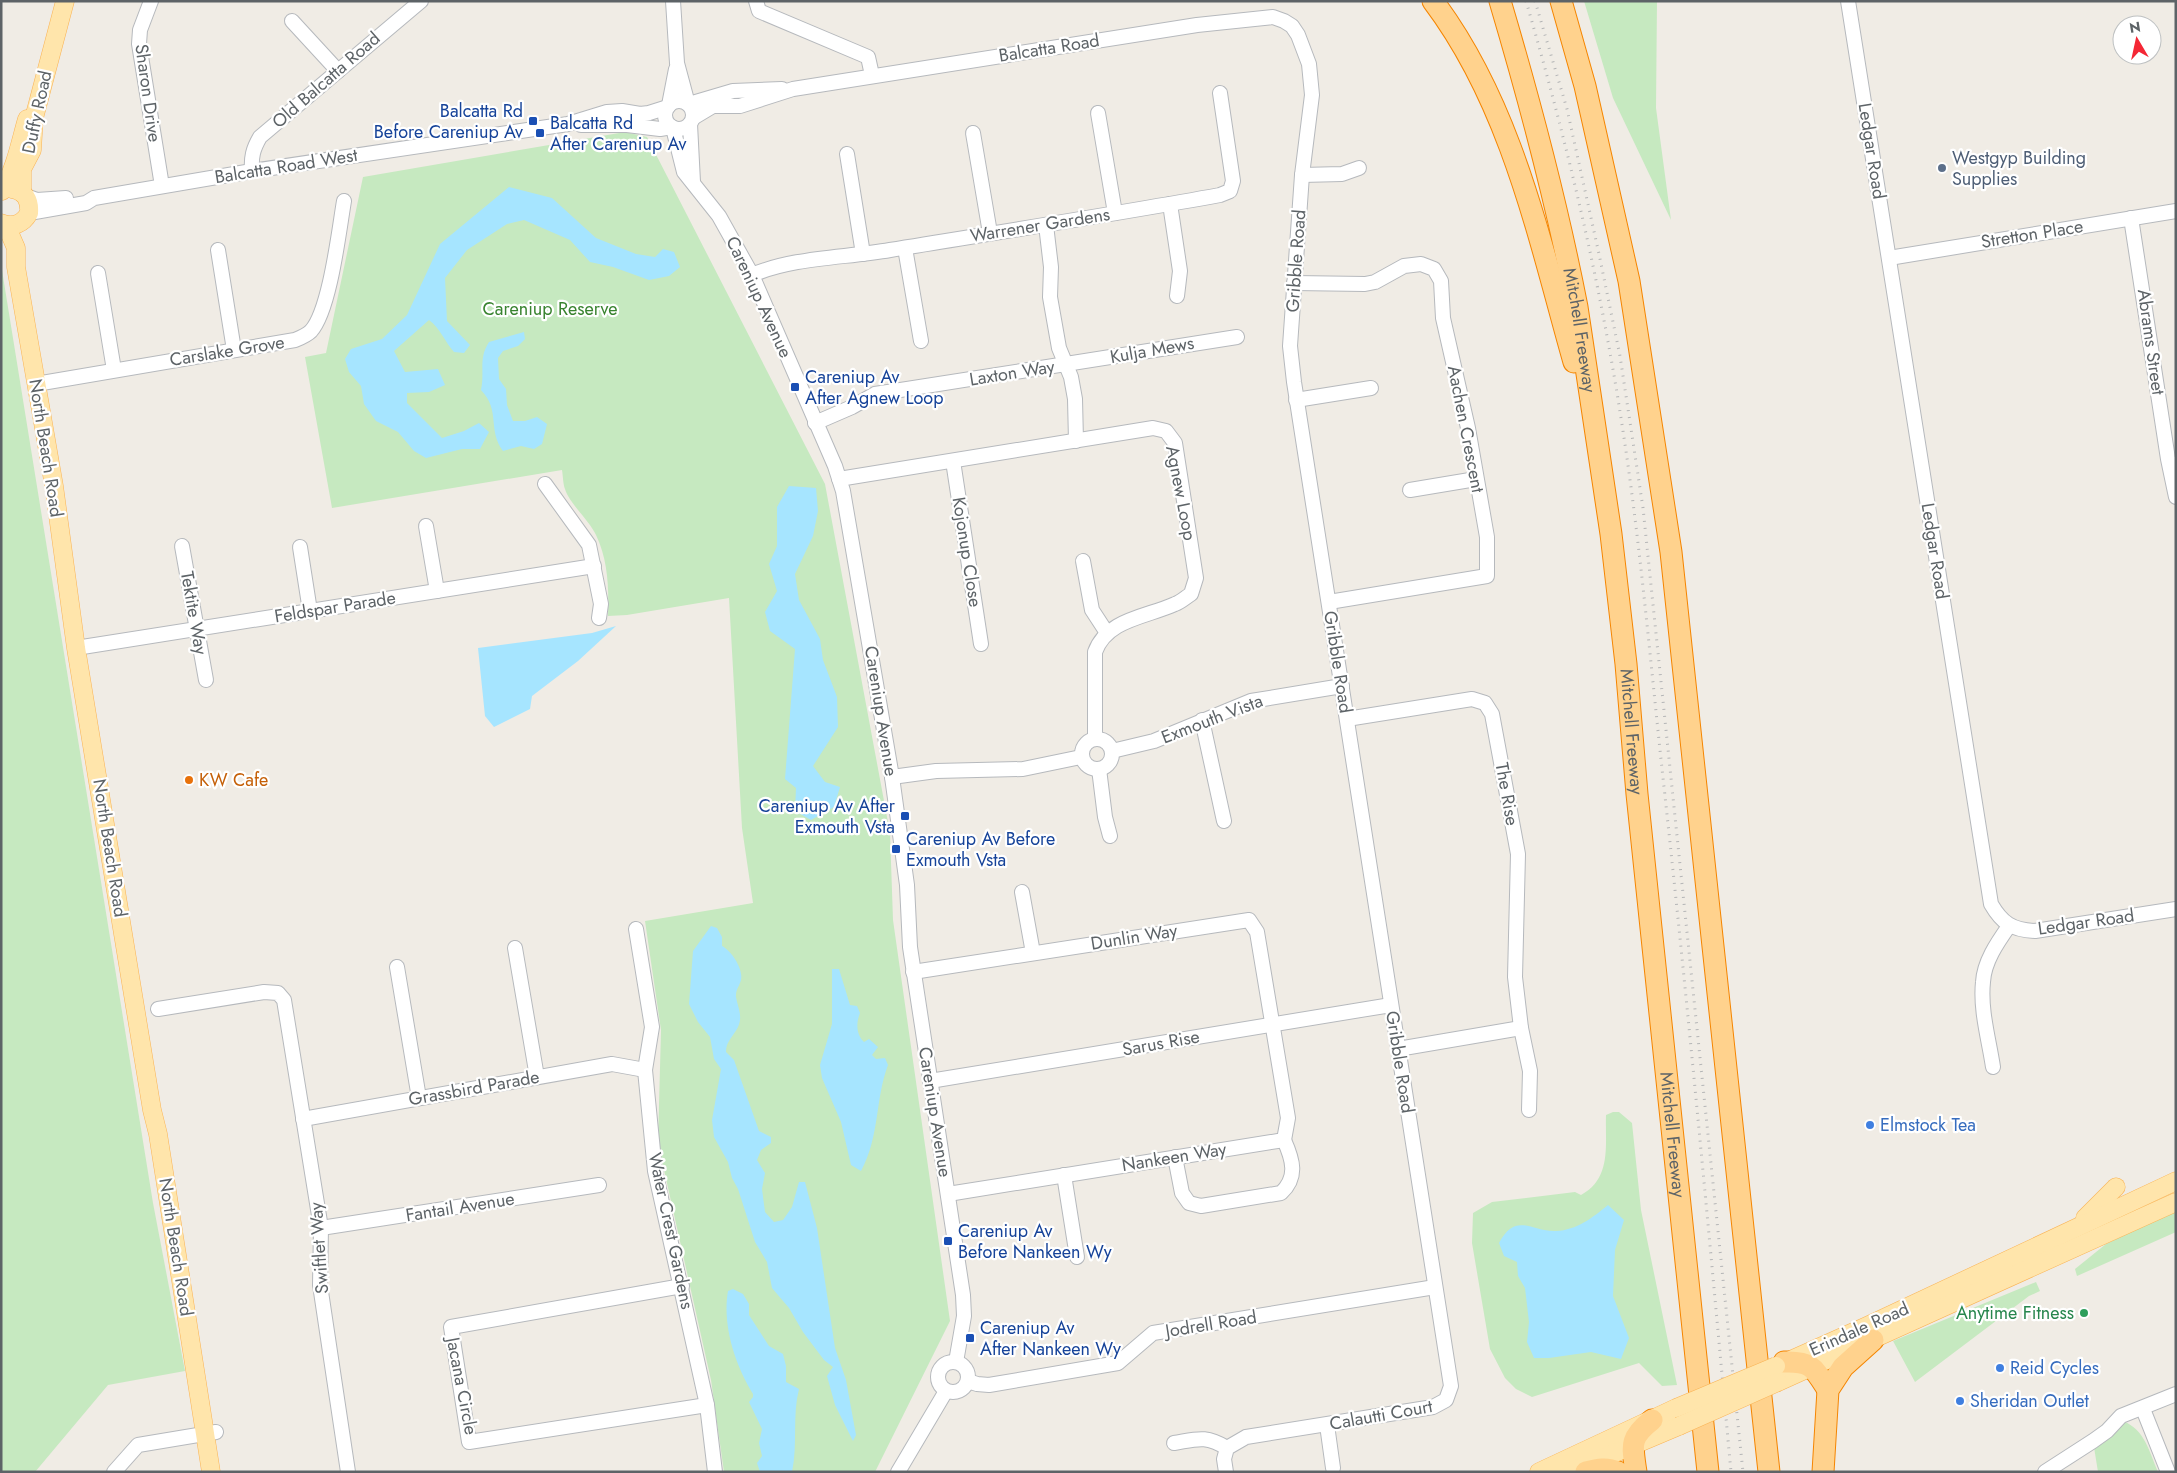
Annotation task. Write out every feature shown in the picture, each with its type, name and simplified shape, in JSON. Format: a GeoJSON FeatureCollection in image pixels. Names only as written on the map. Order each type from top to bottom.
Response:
{"type":"FeatureCollection","features":[{"type":"Feature","properties":{"kind":"highway"},"geometry":{"type":"LineString","coordinates":[[1433,1],[1475,66],[1498,115],[1522,183],[1598,447]]}},
{"type":"Feature","properties":{"kind":"highway","name":"Mitchell Freeway"},"geometry":{"type":"LineString","coordinates":[[1500,1],[1523,78],[1562,233],[1577,307],[1611,534],[1626,664],[1637,794],[1708,1472]]}},
{"type":"Feature","properties":{"kind":"highway"},"geometry":{"type":"LineString","coordinates":[[1561,1],[1585,86],[1629,282],[1671,552],[1769,1472]]}},
{"type":"Feature","properties":{"kind":"highway"},"geometry":{"type":"LineString","coordinates":[[1823,1472],[1828,1390],[1843,1367],[1873,1340]]}},
{"type":"Feature","properties":{"kind":"highway"},"geometry":{"type":"LineString","coordinates":[[1779,1370],[1805,1363],[1813,1367],[1828,1390]]}},
{"type":"Feature","properties":{"kind":"highway"},"geometry":{"type":"LineString","coordinates":[[1636,1472],[1632,1444],[1637,1432],[1652,1420]]}},
{"type":"Feature","properties":{"kind":"highway"},"geometry":{"type":"LineString","coordinates":[[1586,1472],[1599,1468],[1608,1468],[1618,1472]]}},
{"type":"Feature","properties":{"kind":"main road","name":"Duffy Road"},"geometry":{"type":"LineString","coordinates":[[1,191],[8,181],[15,162],[59,1]]}},
{"type":"Feature","properties":{"kind":"main road","name":"Duffy Road"},"geometry":{"type":"LineString","coordinates":[[17,212],[22,169],[32,150],[34,118],[65,1]]}},
{"type":"Feature","properties":{"kind":"main road"},"geometry":{"type":"LineString","coordinates":[[1,191],[12,189],[17,212]]}},
{"type":"Feature","properties":{"kind":"main road","name":"North Beach Road"},"geometry":{"type":"LineString","coordinates":[[17,212],[16,267],[42,383],[54,486],[82,647],[152,1110],[158,1134],[210,1433],[222,1472]]}},
{"type":"Feature","properties":{"kind":"main road","name":"Erindale Road"},"geometry":{"type":"LineString","coordinates":[[1570,1472],[1632,1444],[1679,1426],[1779,1370],[1867,1326],[2176,1181]]}},
{"type":"Feature","properties":{"kind":"main road"},"geometry":{"type":"LineString","coordinates":[[2069,1231],[2097,1208],[2116,1187]]}},
{"type":"Feature","properties":{"kind":"main road","name":"Erindale Road"},"geometry":{"type":"LineString","coordinates":[[1813,1367],[2176,1202]]}},
{"type":"Feature","properties":{"kind":"main road","name":"Erindale Road"},"geometry":{"type":"LineString","coordinates":[[1539,1472],[1676,1408],[1779,1370]]}},
{"type":"Feature","properties":{"kind":"main road","name":"North Beach Road"},"geometry":{"type":"LineString","coordinates":[[210,1433],[211,1472]]}},
{"type":"Feature","properties":{"kind":"street","name":"Sharon Drive"},"geometry":{"type":"LineString","coordinates":[[150,1],[140,30],[139,44],[162,186]]}},
{"type":"Feature","properties":{"kind":"street","name":"Old Balcatta Road"},"geometry":{"type":"LineString","coordinates":[[252,171],[251,157],[260,137],[421,1]]}},
{"type":"Feature","properties":{"kind":"street"},"geometry":{"type":"LineString","coordinates":[[673,1],[678,63],[688,104],[693,111],[691,121],[693,182]]}},
{"type":"Feature","properties":{"kind":"street"},"geometry":{"type":"LineString","coordinates":[[756,1],[759,11],[868,57],[872,75]]}},
{"type":"Feature","properties":{"kind":"street","name":"Ledgar Road"},"geometry":{"type":"LineString","coordinates":[[1848,1],[1991,904],[1999,917],[2008,926],[2020,930],[2035,931],[2176,909]]}},
{"type":"Feature","properties":{"kind":"street","name":"Balcatta Road"},"geometry":{"type":"LineString","coordinates":[[691,121],[713,106],[740,106],[793,89],[1197,25],[1273,17],[1284,20],[1292,26],[1298,35]]}},
{"type":"Feature","properties":{"kind":"street"},"geometry":{"type":"LineString","coordinates":[[292,21],[338,71]]}},
{"type":"Feature","properties":{"kind":"street","name":"Gribble Road"},"geometry":{"type":"LineString","coordinates":[[1298,35],[1309,64],[1312,95],[1302,175],[1290,346],[1296,400],[1435,1288]]}},
{"type":"Feature","properties":{"kind":"street"},"geometry":{"type":"LineString","coordinates":[[678,63],[665,119],[673,128],[681,129],[691,121]]}},
{"type":"Feature","properties":{"kind":"street","name":"Balcatta Road"},"geometry":{"type":"LineString","coordinates":[[688,104],[733,91],[768,88],[793,89]]}},
{"type":"Feature","properties":{"kind":"street","name":"Warrener Gardens"},"geometry":{"type":"LineString","coordinates":[[752,275],[767,269],[787,265],[904,248],[1220,195],[1230,191],[1233,181],[1220,93]]}},
{"type":"Feature","properties":{"kind":"street"},"geometry":{"type":"LineString","coordinates":[[668,106],[678,101],[688,104]]}},
{"type":"Feature","properties":{"kind":"street","name":"Balcatta Road West"},"geometry":{"type":"LineString","coordinates":[[17,212],[36,200],[83,196],[94,198],[252,171],[568,124],[607,112],[649,113],[668,106]]}},
{"type":"Feature","properties":{"kind":"street"},"geometry":{"type":"LineString","coordinates":[[1098,113],[1115,212]]}},
{"type":"Feature","properties":{"kind":"street","name":"Balcatta Road West"},"geometry":{"type":"LineString","coordinates":[[568,124],[673,128]]}},
{"type":"Feature","properties":{"kind":"street","name":"Careniup Avenue"},"geometry":{"type":"LineString","coordinates":[[673,128],[684,172],[719,216],[752,275],[839,479],[846,504],[892,776],[905,870],[914,972],[964,1305],[964,1316],[956,1362]]}},
{"type":"Feature","properties":{"kind":"street"},"geometry":{"type":"LineString","coordinates":[[973,133],[990,233]]}},
{"type":"Feature","properties":{"kind":"street"},"geometry":{"type":"LineString","coordinates":[[847,154],[863,254]]}},
{"type":"Feature","properties":{"kind":"street"},"geometry":{"type":"LineString","coordinates":[[1302,175],[1342,174],[1359,168]]}},
{"type":"Feature","properties":{"kind":"street","name":"Carslake Grove"},"geometry":{"type":"LineString","coordinates":[[42,383],[295,340],[311,332],[321,315],[332,271],[344,201]]}},
{"type":"Feature","properties":{"kind":"street"},"geometry":{"type":"LineString","coordinates":[[1170,204],[1180,271],[1177,296]]}},
{"type":"Feature","properties":{"kind":"street","name":"Stretton Place"},"geometry":{"type":"LineString","coordinates":[[1889,258],[2176,211]]}},
{"type":"Feature","properties":{"kind":"street","name":"Abrams Street"},"geometry":{"type":"LineString","coordinates":[[2131,218],[2172,458],[2176,497]]}},
{"type":"Feature","properties":{"kind":"street"},"geometry":{"type":"LineString","coordinates":[[1046,225],[1051,267],[1050,297],[1052,317],[1059,348],[1067,364],[1074,399],[1076,441]]}},
{"type":"Feature","properties":{"kind":"street"},"geometry":{"type":"LineString","coordinates":[[904,248],[921,341]]}},
{"type":"Feature","properties":{"kind":"street"},"geometry":{"type":"LineString","coordinates":[[218,250],[234,350]]}},
{"type":"Feature","properties":{"kind":"street","name":"Aachen Crescent"},"geometry":{"type":"LineString","coordinates":[[1294,283],[1356,285],[1375,282],[1404,266],[1421,264],[1434,269],[1441,281],[1443,318],[1468,428],[1487,537],[1487,576],[1329,602]]}},
{"type":"Feature","properties":{"kind":"street"},"geometry":{"type":"LineString","coordinates":[[98,273],[114,370]]}},
{"type":"Feature","properties":{"kind":"street","name":"Kulja Mews"},"geometry":{"type":"LineString","coordinates":[[1067,364],[1176,345],[1237,337]]}},
{"type":"Feature","properties":{"kind":"street","name":"Laxton Way"},"geometry":{"type":"LineString","coordinates":[[815,423],[852,407],[875,394],[1067,364]]}},
{"type":"Feature","properties":{"kind":"street"},"geometry":{"type":"LineString","coordinates":[[1296,400],[1371,388]]}},
{"type":"Feature","properties":{"kind":"street","name":"Agnew Loop"},"geometry":{"type":"LineString","coordinates":[[839,479],[1153,428],[1166,431],[1175,443],[1196,578],[1191,594],[1176,604],[1142,615],[1106,632]]}},
{"type":"Feature","properties":{"kind":"street","name":"Kojonup Close"},"geometry":{"type":"LineString","coordinates":[[953,461],[981,644]]}},
{"type":"Feature","properties":{"kind":"street"},"geometry":{"type":"LineString","coordinates":[[1410,490],[1476,479]]}},
{"type":"Feature","properties":{"kind":"street"},"geometry":{"type":"LineString","coordinates":[[545,484],[589,545],[601,604],[599,618]]}},
{"type":"Feature","properties":{"kind":"street"},"geometry":{"type":"LineString","coordinates":[[426,526],[437,591]]}},
{"type":"Feature","properties":{"kind":"street","name":"Tektite Way"},"geometry":{"type":"LineString","coordinates":[[182,546],[206,680]]}},
{"type":"Feature","properties":{"kind":"street"},"geometry":{"type":"LineString","coordinates":[[300,547],[310,611]]}},
{"type":"Feature","properties":{"kind":"street"},"geometry":{"type":"LineString","coordinates":[[1083,561],[1090,605],[1106,632],[1095,652],[1095,739]]}},
{"type":"Feature","properties":{"kind":"street","name":"Feldspar Parade"},"geometry":{"type":"LineString","coordinates":[[82,647],[594,566]]}},
{"type":"Feature","properties":{"kind":"street","name":"Exmouth Vista"},"geometry":{"type":"LineString","coordinates":[[1112,751],[1154,741],[1251,701],[1342,686]]}},
{"type":"Feature","properties":{"kind":"street","name":"The Rise"},"geometry":{"type":"LineString","coordinates":[[1347,719],[1466,700],[1479,700],[1489,706],[1500,751],[1518,854],[1515,976],[1521,1028]]}},
{"type":"Feature","properties":{"kind":"street"},"geometry":{"type":"LineString","coordinates":[[1202,720],[1224,821]]}},
{"type":"Feature","properties":{"kind":"street"},"geometry":{"type":"LineString","coordinates":[[1095,739],[1106,742],[1112,751],[1108,765],[1099,770],[1088,767],[1081,757],[1083,747],[1090,740],[1095,739]]}},
{"type":"Feature","properties":{"kind":"street"},"geometry":{"type":"LineString","coordinates":[[892,776],[936,771],[1023,769],[1081,757]]}},
{"type":"Feature","properties":{"kind":"street"},"geometry":{"type":"LineString","coordinates":[[1099,770],[1105,817],[1110,836]]}},
{"type":"Feature","properties":{"kind":"street"},"geometry":{"type":"LineString","coordinates":[[1022,892],[1034,953]]}},
{"type":"Feature","properties":{"kind":"street","name":"Dunlin Way"},"geometry":{"type":"LineString","coordinates":[[914,972],[1249,920],[1257,932],[1273,1024]]}},
{"type":"Feature","properties":{"kind":"street"},"geometry":{"type":"LineString","coordinates":[[1993,1067],[1982,996],[1983,981],[1992,952],[2008,926]]}},
{"type":"Feature","properties":{"kind":"street","name":"Water Crest Gardens"},"geometry":{"type":"LineString","coordinates":[[636,929],[652,1027],[645,1070],[655,1172],[682,1286],[707,1405],[716,1472]]}},
{"type":"Feature","properties":{"kind":"street"},"geometry":{"type":"LineString","coordinates":[[515,948],[537,1077]]}},
{"type":"Feature","properties":{"kind":"street"},"geometry":{"type":"LineString","coordinates":[[397,967],[419,1098]]}},
{"type":"Feature","properties":{"kind":"street","name":"Swiftlet Way"},"geometry":{"type":"LineString","coordinates":[[158,1008],[264,992],[274,992],[281,996],[285,1006],[322,1228],[320,1285],[348,1472]]}},
{"type":"Feature","properties":{"kind":"street","name":"Sarus Rise"},"geometry":{"type":"LineString","coordinates":[[930,1082],[1391,1005]]}},
{"type":"Feature","properties":{"kind":"street"},"geometry":{"type":"LineString","coordinates":[[1175,1157],[1182,1193],[1189,1203],[1201,1206],[1281,1193],[1290,1185],[1293,1174],[1284,1140],[1288,1118],[1273,1024]]}},
{"type":"Feature","properties":{"kind":"street"},"geometry":{"type":"LineString","coordinates":[[1398,1048],[1521,1028],[1530,1071],[1529,1110]]}},
{"type":"Feature","properties":{"kind":"street","name":"Grassbird Parade"},"geometry":{"type":"LineString","coordinates":[[303,1119],[612,1064],[645,1070]]}},
{"type":"Feature","properties":{"kind":"street","name":"Nankeen Way"},"geometry":{"type":"LineString","coordinates":[[948,1194],[1284,1140]]}},
{"type":"Feature","properties":{"kind":"street"},"geometry":{"type":"LineString","coordinates":[[1064,1175],[1077,1257]]}},
{"type":"Feature","properties":{"kind":"street","name":"Fantail Avenue"},"geometry":{"type":"LineString","coordinates":[[322,1228],[599,1185]]}},
{"type":"Feature","properties":{"kind":"street","name":"Jacana Circle"},"geometry":{"type":"LineString","coordinates":[[682,1286],[451,1327],[469,1442],[707,1405]]}},
{"type":"Feature","properties":{"kind":"street","name":"Jodrell Road"},"geometry":{"type":"LineString","coordinates":[[968,1381],[989,1385],[1118,1363],[1153,1333],[1435,1288]]}},
{"type":"Feature","properties":{"kind":"street","name":"Calautti Court"},"geometry":{"type":"LineString","coordinates":[[1227,1448],[1246,1437],[1433,1407],[1446,1400],[1451,1386],[1435,1288]]}},
{"type":"Feature","properties":{"kind":"street"},"geometry":{"type":"LineString","coordinates":[[956,1362],[961,1364],[967,1371],[968,1381],[962,1390],[957,1392],[946,1391],[939,1383],[939,1372],[946,1364],[956,1362]]}},
{"type":"Feature","properties":{"kind":"street"},"geometry":{"type":"LineString","coordinates":[[898,1472],[946,1391]]}},
{"type":"Feature","properties":{"kind":"street"},"geometry":{"type":"LineString","coordinates":[[2045,1472],[2107,1431],[2121,1416],[2176,1394]]}},
{"type":"Feature","properties":{"kind":"street"},"geometry":{"type":"LineString","coordinates":[[2142,1409],[2168,1472]]}},
{"type":"Feature","properties":{"kind":"street"},"geometry":{"type":"LineString","coordinates":[[1326,1425],[1334,1468]]}},
{"type":"Feature","properties":{"kind":"street"},"geometry":{"type":"LineString","coordinates":[[114,1472],[138,1445],[210,1433]]}},
{"type":"Feature","properties":{"kind":"street"},"geometry":{"type":"LineString","coordinates":[[1174,1444],[1201,1439],[1213,1440],[1227,1448],[1224,1460],[1226,1472]]}},
{"type":"Feature","properties":{"kind":"green space"},"geometry":{"type":"Polygon","coordinates":[[[1584,1],[1657,1],[1656,108],[1671,220],[1613,98],[1584,1]]]}},
{"type":"Feature","properties":{"kind":"green space","name":"Careniup Reserve"},"geometry":{"type":"Polygon","coordinates":[[[625,132],[647,137],[825,484],[890,833],[893,920],[950,1321],[875,1472],[724,1472],[711,1380],[658,1143],[661,1030],[645,921],[753,903],[742,828],[729,598],[627,615],[608,616],[608,585],[603,554],[593,529],[567,494],[562,470],[332,508],[305,357],[326,353],[363,177],[625,132]]]}},
{"type":"Feature","properties":{"kind":"green space"},"geometry":{"type":"Polygon","coordinates":[[[1,264],[153,1203],[185,1371],[108,1385],[35,1472],[1,1472],[1,264]]]}},
{"type":"Feature","properties":{"kind":"green space"},"geometry":{"type":"Polygon","coordinates":[[[1619,1112],[1632,1123],[1641,1210],[1677,1385],[1662,1386],[1639,1363],[1532,1397],[1516,1389],[1505,1378],[1490,1349],[1472,1243],[1473,1213],[1492,1202],[1575,1192],[1581,1195],[1591,1188],[1598,1180],[1605,1160],[1606,1115],[1619,1112]]]}},
{"type":"Feature","properties":{"kind":"green space"},"geometry":{"type":"Polygon","coordinates":[[[2176,1209],[2176,1232],[2077,1276],[2075,1269],[2106,1244],[2176,1209]]]}},
{"type":"Feature","properties":{"kind":"green space"},"geometry":{"type":"Polygon","coordinates":[[[2036,1282],[2040,1291],[2029,1296],[1915,1382],[1893,1341],[2036,1282]]]}},
{"type":"Feature","properties":{"kind":"green space"},"geometry":{"type":"Polygon","coordinates":[[[2123,1421],[2141,1436],[2149,1449],[2158,1472],[2098,1472],[2093,1441],[2123,1421]]]}},
{"type":"Feature","properties":{"kind":"water"},"geometry":{"type":"Polygon","coordinates":[[[509,187],[552,198],[596,238],[636,254],[655,257],[663,249],[674,252],[680,267],[669,276],[649,280],[613,267],[590,262],[570,240],[524,220],[507,224],[467,250],[445,278],[447,321],[470,345],[464,353],[454,352],[429,320],[394,351],[405,372],[438,369],[445,385],[429,392],[407,393],[407,403],[442,438],[464,431],[479,423],[489,432],[480,449],[462,449],[426,458],[414,451],[398,432],[376,421],[364,404],[361,386],[349,372],[345,359],[351,349],[382,339],[407,315],[440,244],[509,187]]]}},
{"type":"Feature","properties":{"kind":"water"},"geometry":{"type":"Polygon","coordinates":[[[524,332],[525,339],[518,346],[503,351],[498,358],[499,379],[506,389],[507,405],[513,421],[525,421],[537,417],[547,424],[542,444],[534,449],[521,446],[503,451],[498,443],[491,405],[481,390],[484,354],[489,342],[524,332]]]}},
{"type":"Feature","properties":{"kind":"water"},"geometry":{"type":"Polygon","coordinates":[[[789,486],[816,488],[818,511],[813,536],[795,574],[799,600],[820,639],[823,660],[837,697],[838,727],[813,766],[825,782],[840,787],[834,807],[811,820],[795,811],[796,788],[785,779],[795,649],[770,631],[765,612],[777,591],[769,564],[777,546],[777,507],[789,486]]]}},
{"type":"Feature","properties":{"kind":"water"},"geometry":{"type":"Polygon","coordinates":[[[616,626],[578,661],[532,696],[530,709],[494,727],[485,716],[478,648],[592,633],[616,626]]]}},
{"type":"Feature","properties":{"kind":"water"},"geometry":{"type":"Polygon","coordinates":[[[711,926],[717,928],[722,937],[722,946],[734,958],[741,974],[736,994],[740,1016],[739,1023],[728,1042],[726,1052],[734,1060],[759,1131],[771,1137],[771,1143],[761,1150],[757,1160],[765,1173],[762,1189],[765,1212],[774,1222],[783,1220],[792,1207],[799,1182],[805,1182],[817,1228],[835,1348],[846,1380],[856,1435],[853,1441],[835,1405],[827,1376],[833,1367],[824,1360],[803,1332],[789,1308],[772,1288],[767,1262],[755,1242],[728,1162],[714,1137],[712,1120],[721,1069],[714,1059],[710,1037],[698,1022],[689,1004],[693,951],[711,926]]]}},
{"type":"Feature","properties":{"kind":"water"},"geometry":{"type":"Polygon","coordinates":[[[832,969],[839,969],[850,1005],[857,1006],[860,1013],[857,1028],[859,1036],[864,1042],[869,1039],[878,1047],[872,1055],[876,1059],[885,1058],[888,1065],[871,1144],[861,1171],[851,1165],[841,1122],[822,1078],[820,1065],[832,1024],[832,969]]]}},
{"type":"Feature","properties":{"kind":"water"},"geometry":{"type":"Polygon","coordinates":[[[1608,1205],[1624,1220],[1615,1250],[1613,1296],[1629,1338],[1621,1359],[1591,1352],[1549,1358],[1534,1358],[1527,1342],[1529,1322],[1525,1288],[1518,1276],[1517,1262],[1504,1256],[1499,1243],[1505,1233],[1518,1225],[1556,1231],[1564,1230],[1584,1222],[1608,1205]]]}},
{"type":"Feature","properties":{"kind":"water"},"geometry":{"type":"Polygon","coordinates":[[[733,1289],[743,1294],[749,1304],[749,1315],[769,1346],[783,1354],[786,1366],[786,1382],[799,1389],[792,1472],[760,1472],[757,1463],[762,1456],[759,1443],[762,1429],[749,1402],[753,1394],[736,1358],[727,1317],[728,1291],[733,1289]]]}},
{"type":"Feature","properties":{"kind":"railway"},"geometry":{"type":"LineString","coordinates":[[1526,1],[1582,214],[1604,322],[1623,431],[1645,609],[1682,958],[1731,1472]]}},
{"type":"Feature","properties":{"kind":"railway"},"geometry":{"type":"LineString","coordinates":[[1535,1],[1567,109],[1599,254],[1620,356],[1643,508],[1743,1472]]}},
{"type":"Feature","properties":{"kind":"place","name":"Balcatta Rd Before Careniup Av"},"geometry":{"type":"Point","coordinates":[533,121]}},
{"type":"Feature","properties":{"kind":"place","name":"Balcatta Rd After Careniup Av"},"geometry":{"type":"Point","coordinates":[540,133]}},
{"type":"Feature","properties":{"kind":"place","name":"Westgyp Building Supplies"},"geometry":{"type":"Point","coordinates":[1942,168]}},
{"type":"Feature","properties":{"kind":"place","name":"Careniup Av After Agnew Loop"},"geometry":{"type":"Point","coordinates":[795,387]}},
{"type":"Feature","properties":{"kind":"place","name":"KW Cafe"},"geometry":{"type":"Point","coordinates":[189,780]}},
{"type":"Feature","properties":{"kind":"place","name":"Careniup Av After Exmouth Vsta"},"geometry":{"type":"Point","coordinates":[905,816]}},
{"type":"Feature","properties":{"kind":"place","name":"Careniup Av Before Exmouth Vsta"},"geometry":{"type":"Point","coordinates":[896,849]}},
{"type":"Feature","properties":{"kind":"place","name":"Elmstock Tea"},"geometry":{"type":"Point","coordinates":[1870,1125]}},
{"type":"Feature","properties":{"kind":"place","name":"Careniup Av Before Nankeen Wy"},"geometry":{"type":"Point","coordinates":[948,1241]}},
{"type":"Feature","properties":{"kind":"place","name":"Anytime Fitness"},"geometry":{"type":"Point","coordinates":[2084,1313]}},
{"type":"Feature","properties":{"kind":"place","name":"Careniup Av After Nankeen Wy"},"geometry":{"type":"Point","coordinates":[970,1338]}},
{"type":"Feature","properties":{"kind":"place","name":"Reid Cycles"},"geometry":{"type":"Point","coordinates":[2000,1368]}},
{"type":"Feature","properties":{"kind":"place","name":"Sheridan Outlet"},"geometry":{"type":"Point","coordinates":[1960,1401]}}]}
